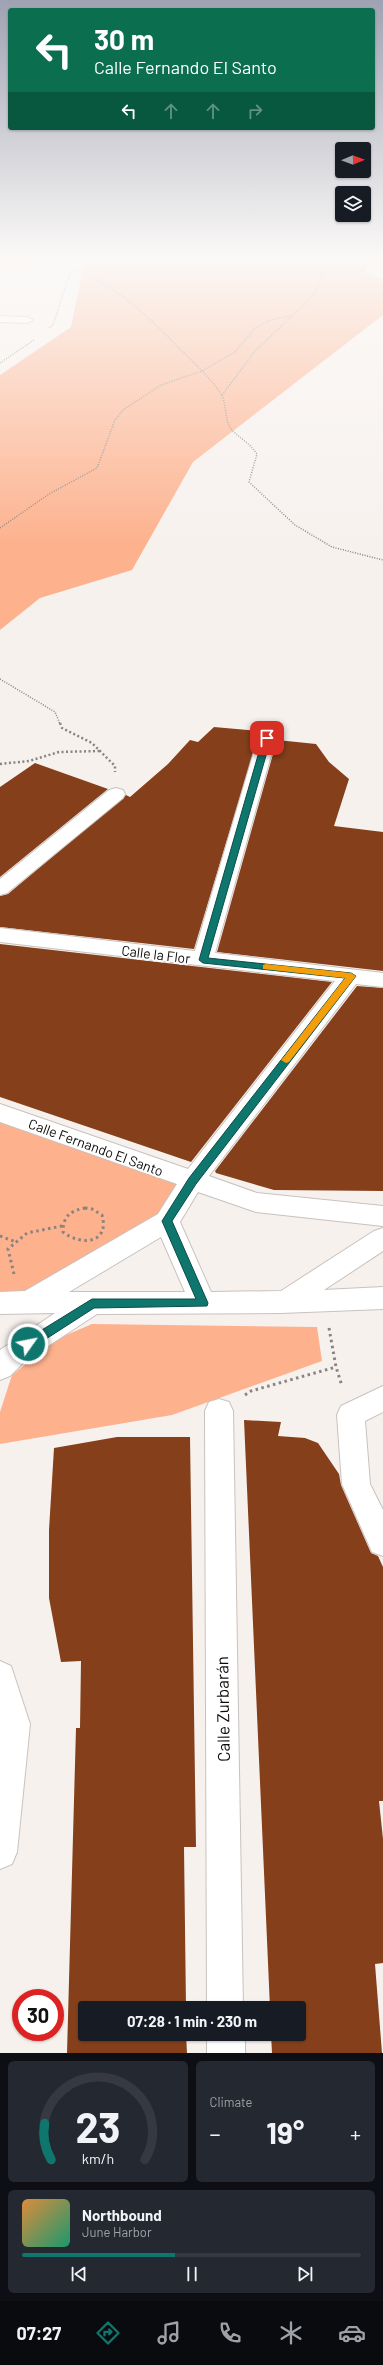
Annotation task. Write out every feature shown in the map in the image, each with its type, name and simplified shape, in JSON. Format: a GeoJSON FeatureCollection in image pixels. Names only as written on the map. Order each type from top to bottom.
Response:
{"type":"FeatureCollection","features":[{"type":"Feature","properties":{"kind":"main road"},"geometry":{"type":"LineString","coordinates":[[203,960],[267,738]]}},
{"type":"Feature","properties":{"kind":"main road"},"geometry":{"type":"LineString","coordinates":[[0,890],[116,794]]}},
{"type":"Feature","properties":{"kind":"main road","name":"Calle la Flor"},"geometry":{"type":"LineString","coordinates":[[0,936],[383,980]]}},
{"type":"Feature","properties":{"kind":"main road"},"geometry":{"type":"LineString","coordinates":[[30,1301],[167,1221],[192,1181],[351,976]]}},
{"type":"Feature","properties":{"kind":"main road","name":"Calle Fernando El Santo"},"geometry":{"type":"LineString","coordinates":[[0,1113],[256,1202],[383,1216]]}},
{"type":"Feature","properties":{"kind":"main road"},"geometry":{"type":"LineString","coordinates":[[167,1221],[203,1303]]}},
{"type":"Feature","properties":{"kind":"main road"},"geometry":{"type":"LineString","coordinates":[[286,1302],[383,1238]]}},
{"type":"Feature","properties":{"kind":"main road"},"geometry":{"type":"LineString","coordinates":[[0,1303],[30,1301],[92,1303],[324,1302],[383,1298]]}},
{"type":"Feature","properties":{"kind":"main road"},"geometry":{"type":"LineString","coordinates":[[0,1368],[15,1353],[92,1303]]}},
{"type":"Feature","properties":{"kind":"main road"},"geometry":{"type":"LineString","coordinates":[[383,1398],[351,1415],[356,1484],[383,1542]]}},
{"type":"Feature","properties":{"kind":"main road","name":"Calle Zurbarán"},"geometry":{"type":"LineString","coordinates":[[218,1411],[225,2001]]}},
{"type":"Feature","properties":{"kind":"main road"},"geometry":{"type":"LineString","coordinates":[[0,1677],[14,1724],[0,1852]]}},
{"type":"Feature","properties":{"kind":"main road"},"geometry":{"type":"LineString","coordinates":[[226,2041],[226,2053]]}},
{"type":"Feature","properties":{"kind":"path"},"geometry":{"type":"LineString","coordinates":[[186,355],[222,395],[230,428],[252,446],[257,454],[249,482],[295,525],[332,547],[383,560]]}},
{"type":"Feature","properties":{"kind":"path"},"geometry":{"type":"LineString","coordinates":[[0,528],[48,494],[96,468],[115,420],[123,410],[161,385],[202,371],[230,355]]}},
{"type":"Feature","properties":{"kind":"path"},"geometry":{"type":"LineString","coordinates":[[222,395],[251,355]]}},
{"type":"Feature","properties":{"kind":"path"},"geometry":{"type":"LineString","coordinates":[[0,679],[55,712],[62,728],[92,743],[115,766],[116,794]]}},
{"type":"Feature","properties":{"kind":"path"},"geometry":{"type":"LineString","coordinates":[[0,764],[29,761],[59,752],[100,751]]}},
{"type":"Feature","properties":{"kind":"path"},"geometry":{"type":"LineString","coordinates":[[85,1208],[98,1211],[102,1215],[104,1225],[100,1235],[95,1239],[80,1242],[67,1237],[62,1226],[63,1221],[71,1211],[85,1208]]}},
{"type":"Feature","properties":{"kind":"path"},"geometry":{"type":"LineString","coordinates":[[30,1301],[15,1277],[8,1249],[27,1233],[62,1226]]}},
{"type":"Feature","properties":{"kind":"path"},"geometry":{"type":"LineString","coordinates":[[0,1236],[17,1242]]}},
{"type":"Feature","properties":{"kind":"path"},"geometry":{"type":"LineString","coordinates":[[218,1411],[251,1391],[336,1367],[324,1302]]}},
{"type":"Feature","properties":{"kind":"shaded area"},"geometry":{"type":"Polygon","coordinates":[[[30,355],[332,355],[193,462],[132,570],[40,598],[0,630],[0,375],[30,355]]]}},
{"type":"Feature","properties":{"kind":"shaded area"},"geometry":{"type":"Polygon","coordinates":[[[0,1113],[192,1181],[167,1221],[111,1254],[0,1303],[0,1113]]]}},
{"type":"Feature","properties":{"kind":"shaded area"},"geometry":{"type":"Polygon","coordinates":[[[92,1324],[317,1327],[322,1361],[172,1415],[0,1444],[0,1412],[12,1375],[57,1339],[92,1324]]]}},
{"type":"Feature","properties":{"kind":"building"},"geometry":{"type":"Polygon","coordinates":[[[214,727],[260,731],[194,949],[0,927],[0,896],[8,894],[126,795],[130,797],[168,764],[190,740],[198,742],[214,727]]]}},
{"type":"Feature","properties":{"kind":"building"},"geometry":{"type":"Polygon","coordinates":[[[277,740],[316,744],[329,762],[349,779],[334,826],[383,832],[383,971],[217,952],[277,740]]]}},
{"type":"Feature","properties":{"kind":"building"},"geometry":{"type":"Polygon","coordinates":[[[35,763],[108,789],[0,877],[0,787],[35,763]]]}},
{"type":"Feature","properties":{"kind":"building"},"geometry":{"type":"Polygon","coordinates":[[[0,944],[332,982],[191,1162],[0,1097],[0,944]]]}},
{"type":"Feature","properties":{"kind":"building"},"geometry":{"type":"Polygon","coordinates":[[[357,986],[383,988],[383,1191],[274,1190],[216,1173],[215,1171],[357,986]]]}},
{"type":"Feature","properties":{"kind":"building"},"geometry":{"type":"Polygon","coordinates":[[[244,1420],[281,1422],[278,1436],[305,1438],[318,1443],[339,1474],[341,1485],[371,1553],[378,1556],[383,1567],[383,1801],[379,1801],[383,1839],[383,1963],[375,1964],[382,2053],[272,2053],[271,2041],[306,2041],[306,2001],[270,2001],[244,1420]]]}},
{"type":"Feature","properties":{"kind":"building"},"geometry":{"type":"Polygon","coordinates":[[[117,1437],[190,1437],[196,1847],[184,1847],[186,2001],[78,2001],[78,2041],[186,2041],[187,2053],[67,2053],[76,1728],[80,1728],[81,1661],[61,1662],[49,1598],[49,1530],[54,1448],[117,1437]]]}},
{"type":"Feature","properties":{"kind":"slow traffic"},"geometry":{"type":"LineString","coordinates":[[266,967],[351,976],[286,1060]]}},
{"type":"Feature","properties":{"kind":"route"},"geometry":{"type":"LineString","coordinates":[[28,1344],[92,1303],[203,1303],[167,1221],[192,1181],[351,976],[203,960],[267,738]]}}]}
